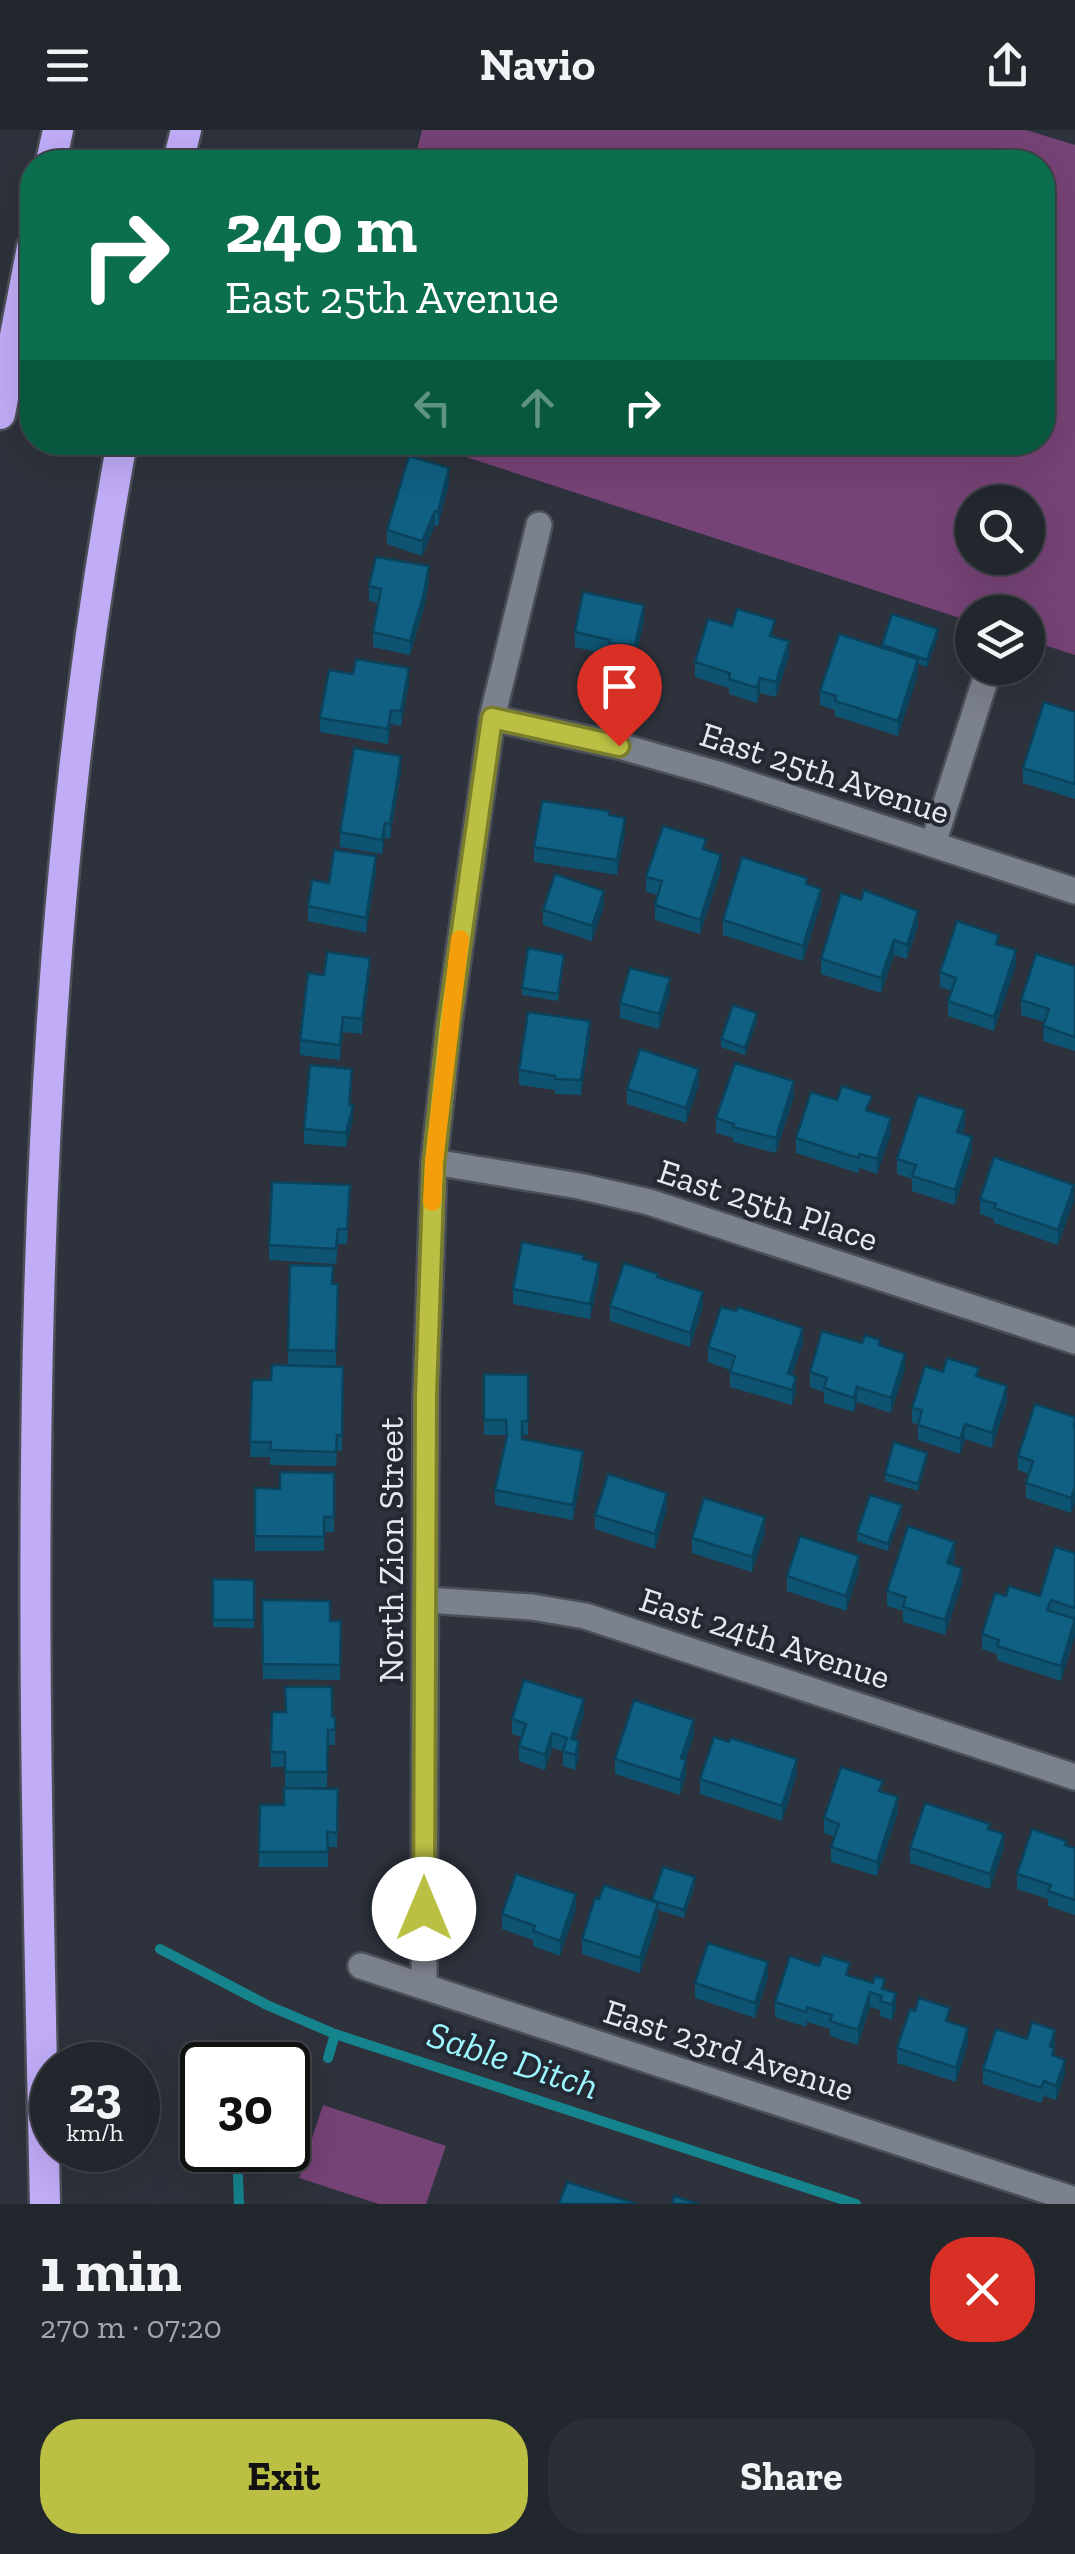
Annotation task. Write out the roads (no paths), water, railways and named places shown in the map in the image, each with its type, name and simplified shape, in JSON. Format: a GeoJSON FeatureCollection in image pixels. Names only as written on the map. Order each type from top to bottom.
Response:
{"type":"FeatureCollection","features":[{"type":"Feature","properties":{"kind":"highway"},"geometry":{"type":"LineString","coordinates":[[0,414],[20,310]]}},
{"type":"Feature","properties":{"kind":"highway"},"geometry":{"type":"LineString","coordinates":[[44,2204],[36,1587],[44,1190],[56,980],[75,774],[120,455]]}},
{"type":"Feature","properties":{"kind":"street","name":"North Zion Street"},"geometry":{"type":"LineString","coordinates":[[424,1986],[426,1396],[434,1162],[449,1023],[492,718],[539,525]]}},
{"type":"Feature","properties":{"kind":"street"},"geometry":{"type":"LineString","coordinates":[[933,844],[984,685]]}},
{"type":"Feature","properties":{"kind":"street","name":"East 25th Avenue"},"geometry":{"type":"LineString","coordinates":[[492,718],[686,764],[1075,891]]}},
{"type":"Feature","properties":{"kind":"street","name":"East 25th Place"},"geometry":{"type":"LineString","coordinates":[[434,1162],[549,1180],[649,1202],[1075,1341]]}},
{"type":"Feature","properties":{"kind":"street","name":"East 24th Avenue"},"geometry":{"type":"LineString","coordinates":[[426,1600],[585,1616],[1075,1777]]}},
{"type":"Feature","properties":{"kind":"street","name":"East 23rd Avenue"},"geometry":{"type":"LineString","coordinates":[[361,1966],[1075,2200]]}},
{"type":"Feature","properties":{"kind":"waterway","name":"Sable Ditch"},"geometry":{"type":"LineString","coordinates":[[160,1949],[267,2005],[335,2034],[856,2204]]}},
{"type":"Feature","properties":{"kind":"waterway"},"geometry":{"type":"LineString","coordinates":[[328,2058],[335,2034]]}},
{"type":"Feature","properties":{"kind":"waterway"},"geometry":{"type":"LineString","coordinates":[[238,2172],[239,2204]]}}]}
